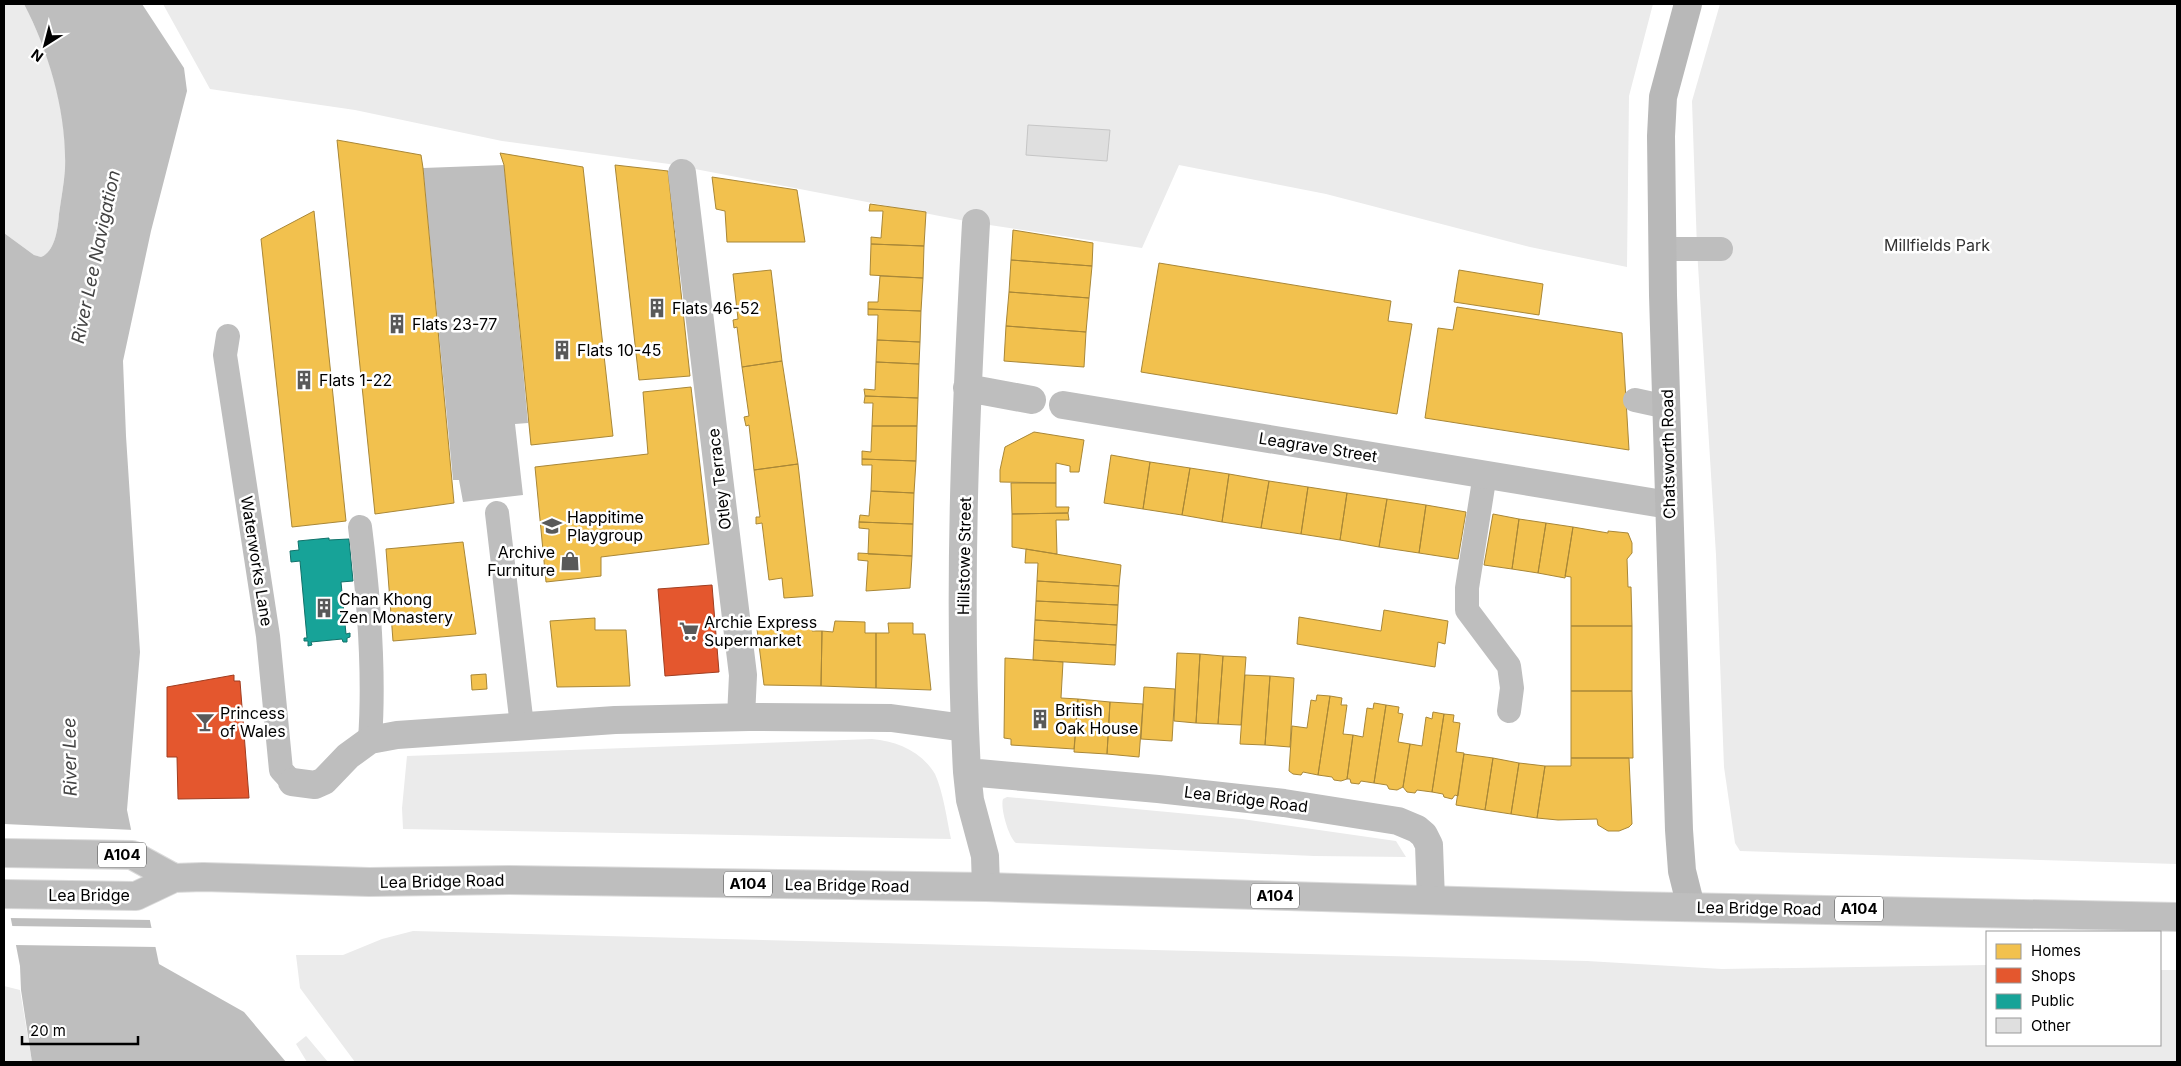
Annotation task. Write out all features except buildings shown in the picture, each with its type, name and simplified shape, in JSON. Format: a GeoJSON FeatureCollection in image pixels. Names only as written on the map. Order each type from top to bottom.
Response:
{"type":"FeatureCollection","features":[{"type":"Feature","properties":{"kind":"street","name":"Chatsworth Road"},"geometry":{"type":"LineString","coordinates":[[1688,4],[1663,97],[1661,136],[1669,505],[1680,846],[1682,871],[1691,907]]}},
{"type":"Feature","properties":{"kind":"street","name":"Otley Terrace"},"geometry":{"type":"LineString","coordinates":[[682,173],[743,674],[741,717]]}},
{"type":"Feature","properties":{"kind":"street","name":"Hillstowe Street"},"geometry":{"type":"LineString","coordinates":[[976,223],[967,388],[963,593],[965,728],[970,800],[985,856],[986,887]]}},
{"type":"Feature","properties":{"kind":"street","name":"Leagrave Street"},"geometry":{"type":"LineString","coordinates":[[967,388],[1032,400]]}},
{"type":"Feature","properties":{"kind":"street","name":"Leagrave Street"},"geometry":{"type":"LineString","coordinates":[[1064,405],[1669,505]]}},
{"type":"Feature","properties":{"kind":"street"},"geometry":{"type":"LineString","coordinates":[[292,782],[314,785],[324,781],[348,756],[370,740],[397,735],[615,720],[741,717],[891,718],[965,728]]}},
{"type":"Feature","properties":{"kind":"street","name":"Lea Bridge Road"},"geometry":{"type":"LineString","coordinates":[[968,772],[1168,790],[1284,803],[1398,821],[1417,829],[1424,835],[1429,845],[1431,900]]}},
{"type":"Feature","properties":{"kind":"street","name":"A104"},"geometry":{"type":"LineString","coordinates":[[4,853],[132,855],[174,878]]}},
{"type":"Feature","properties":{"kind":"street","name":"Lea Bridge Road"},"geometry":{"type":"LineString","coordinates":[[174,878],[203,877],[369,882],[509,880],[986,887],[1691,907],[2177,917]]}},
{"type":"Feature","properties":{"kind":"street","name":"Lea Bridge"},"geometry":{"type":"LineString","coordinates":[[4,894],[136,896],[174,878]]}},
{"type":"Feature","properties":{"kind":"lane"},"geometry":{"type":"LineString","coordinates":[[1664,249],[1722,249]]}},
{"type":"Feature","properties":{"kind":"lane","name":"Waterworks Lane"},"geometry":{"type":"LineString","coordinates":[[228,336],[225,355],[268,636],[281,770],[292,782]]}},
{"type":"Feature","properties":{"kind":"lane","name":"Leagrave Street"},"geometry":{"type":"LineString","coordinates":[[1032,400],[1064,405]]}},
{"type":"Feature","properties":{"kind":"lane"},"geometry":{"type":"LineString","coordinates":[[1635,400],[1667,407]]}},
{"type":"Feature","properties":{"kind":"lane"},"geometry":{"type":"LineString","coordinates":[[1485,474],[1467,588],[1467,610],[1509,666],[1512,688],[1509,711]]}},
{"type":"Feature","properties":{"kind":"lane"},"geometry":{"type":"LineString","coordinates":[[497,513],[522,726]]}},
{"type":"Feature","properties":{"kind":"lane"},"geometry":{"type":"LineString","coordinates":[[360,528],[373,696],[370,740]]}},
{"type":"Feature","properties":{"kind":"green space"},"geometry":{"type":"Polygon","coordinates":[[[4,4],[24,4],[49,63],[60,105],[65,148],[65,169],[58,226],[53,245],[41,257],[34,255],[4,233],[4,4]]]}},
{"type":"Feature","properties":{"kind":"green space"},"geometry":{"type":"Polygon","coordinates":[[[163,4],[1653,4],[1629,96],[1627,267],[1530,247],[1326,194],[1179,165],[1142,248],[976,223],[669,164],[502,141],[355,110],[210,89],[163,4]]]}},
{"type":"Feature","properties":{"kind":"green space","name":"Millfields Park"},"geometry":{"type":"Polygon","coordinates":[[[1720,4],[2177,4],[2177,864],[1740,851],[1735,843],[1724,767],[1716,555],[1697,249],[1692,101],[1720,4]]]}},
{"type":"Feature","properties":{"kind":"green space"},"geometry":{"type":"Polygon","coordinates":[[[872,739],[891,742],[908,749],[930,766],[940,789],[951,839],[403,829],[402,808],[407,756],[872,739]]]}},
{"type":"Feature","properties":{"kind":"green space"},"geometry":{"type":"Polygon","coordinates":[[[1007,797],[1242,819],[1396,841],[1406,857],[1314,856],[1016,843],[1008,829],[1004,816],[1002,803],[1003,799],[1007,797]]]}},
{"type":"Feature","properties":{"kind":"green space"},"geometry":{"type":"Polygon","coordinates":[[[413,931],[1587,961],[1722,969],[1986,965],[1986,1046],[2161,1046],[2161,970],[2177,970],[2177,1062],[355,1062],[300,988],[296,955],[343,955],[382,939],[413,931]]]}},
{"type":"Feature","properties":{"kind":"green space"},"geometry":{"type":"Polygon","coordinates":[[[4,986],[20,990],[32,1062],[4,1062],[4,986]]]}},
{"type":"Feature","properties":{"kind":"green space"},"geometry":{"type":"Polygon","coordinates":[[[306,1036],[328,1062],[307,1062],[296,1044],[306,1036]]]}},
{"type":"Feature","properties":{"kind":"water"},"geometry":{"type":"Polygon","coordinates":[[[24,4],[142,4],[184,68],[187,91],[151,231],[123,361],[140,652],[127,810],[159,964],[244,1012],[286,1062],[32,1062],[21,990],[20,966],[4,883],[4,233],[34,255],[41,257],[50,250],[57,232],[65,169],[65,148],[55,84],[41,42],[24,4]]]}},
{"type":"Feature","properties":{"kind":"water"},"geometry":{"type":"Polygon","coordinates":[[[504,165],[528,423],[515,424],[523,495],[463,502],[459,480],[453,480],[423,168],[504,165]]]}},
{"type":"Feature","properties":{"kind":"pier"},"geometry":{"type":"Polygon","coordinates":[[[4,824],[134,830],[153,920],[8,918],[4,896],[4,824]]]}},
{"type":"Feature","properties":{"kind":"pier"},"geometry":{"type":"Polygon","coordinates":[[[10,926],[154,928],[158,947],[14,945],[10,926]]]}},
{"type":"Feature","properties":{"kind":"place","name":"Flats 46-52"},"geometry":{"type":"Point","coordinates":[657,308]}},
{"type":"Feature","properties":{"kind":"place","name":"Flats 23-77"},"geometry":{"type":"Point","coordinates":[397,324]}},
{"type":"Feature","properties":{"kind":"place","name":"Flats 10-45"},"geometry":{"type":"Point","coordinates":[562,350]}},
{"type":"Feature","properties":{"kind":"place","name":"Flats 1-22"},"geometry":{"type":"Point","coordinates":[304,380]}},
{"type":"Feature","properties":{"kind":"place","name":"Happitime Playgroup"},"geometry":{"type":"Point","coordinates":[552,526]}},
{"type":"Feature","properties":{"kind":"place","name":"Archive Furniture"},"geometry":{"type":"Point","coordinates":[570,561]}},
{"type":"Feature","properties":{"kind":"place","name":"Chan Khong Zen Monastery"},"geometry":{"type":"Point","coordinates":[324,608]}},
{"type":"Feature","properties":{"kind":"place","name":"Archie Express Supermarket"},"geometry":{"type":"Point","coordinates":[689,631]}},
{"type":"Feature","properties":{"kind":"place","name":"British Oak House"},"geometry":{"type":"Point","coordinates":[1040,719]}},
{"type":"Feature","properties":{"kind":"place","name":"Princess of Wales"},"geometry":{"type":"Point","coordinates":[205,722]}},
{"type":"Feature","properties":{"kind":"water label","name":"River Lee Navigation"},"geometry":{"type":"Point","coordinates":[96,257]}},
{"type":"Feature","properties":{"kind":"water label","name":"River Lee"},"geometry":{"type":"Point","coordinates":[70,757]}}]}
